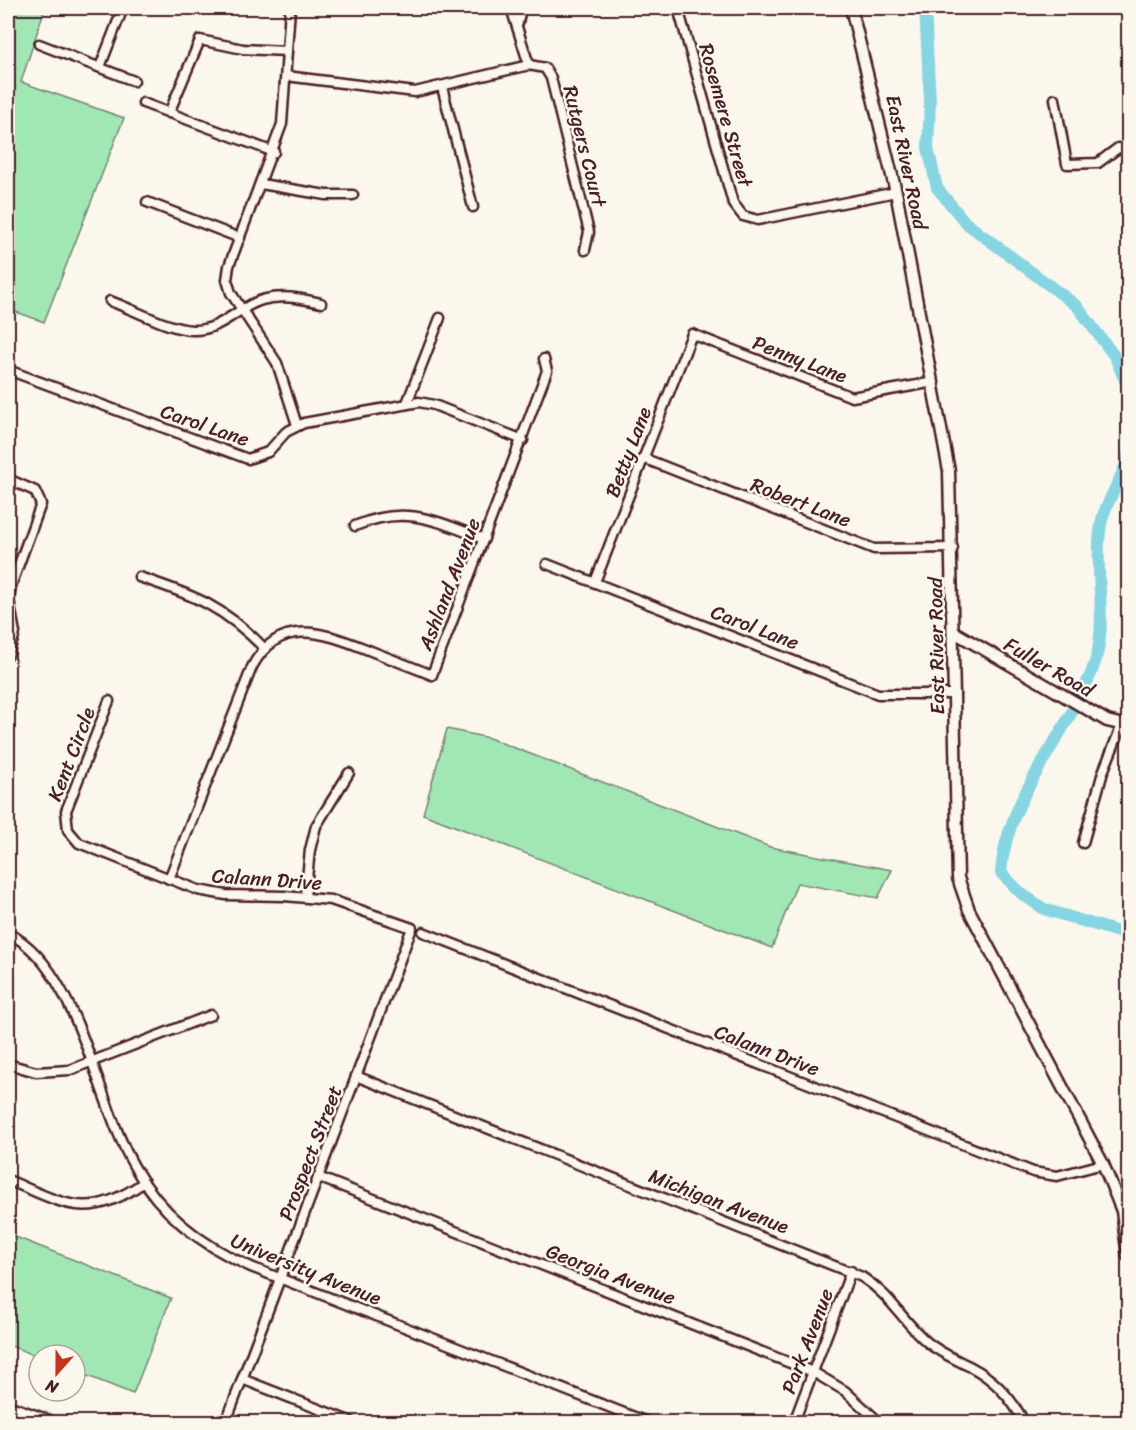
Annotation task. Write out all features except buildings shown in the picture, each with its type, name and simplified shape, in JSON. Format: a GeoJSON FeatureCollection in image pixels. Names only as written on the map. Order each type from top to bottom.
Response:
{"type":"FeatureCollection","features":[{"type":"Feature","properties":{"kind":"street"},"geometry":{"type":"LineString","coordinates":[[100,67],[123,8]]}},
{"type":"Feature","properties":{"kind":"street"},"geometry":{"type":"LineString","coordinates":[[290,8],[282,124],[274,152],[240,237],[227,280],[231,293],[277,363],[297,425],[407,403],[434,405],[523,440]]}},
{"type":"Feature","properties":{"kind":"street"},"geometry":{"type":"LineString","coordinates":[[286,76],[404,92],[442,87],[529,65],[518,23],[511,8]]}},
{"type":"Feature","properties":{"kind":"street"},"geometry":{"type":"LineString","coordinates":[[518,23],[521,8]]}},
{"type":"Feature","properties":{"kind":"street","name":"Rosemere Street"},"geometry":{"type":"LineString","coordinates":[[678,8],[733,203],[742,216],[758,220],[897,192]]}},
{"type":"Feature","properties":{"kind":"street","name":"East River Road"},"geometry":{"type":"LineString","coordinates":[[851,8],[897,192],[949,471],[953,548],[956,861],[962,894],[998,968],[1103,1164],[1122,1211],[1128,1256]]}},
{"type":"Feature","properties":{"kind":"street"},"geometry":{"type":"LineString","coordinates":[[169,113],[200,40],[243,50],[287,51]]}},
{"type":"Feature","properties":{"kind":"street"},"geometry":{"type":"LineString","coordinates":[[39,44],[134,81]]}},
{"type":"Feature","properties":{"kind":"street","name":"Rutgers Court"},"geometry":{"type":"LineString","coordinates":[[529,65],[544,68],[551,78],[589,232],[585,250]]}},
{"type":"Feature","properties":{"kind":"street"},"geometry":{"type":"LineString","coordinates":[[442,87],[473,207]]}},
{"type":"Feature","properties":{"kind":"street"},"geometry":{"type":"LineString","coordinates":[[1055,99],[1067,164],[1098,163],[1118,148],[1128,149]]}},
{"type":"Feature","properties":{"kind":"street"},"geometry":{"type":"LineString","coordinates":[[142,103],[274,152]]}},
{"type":"Feature","properties":{"kind":"street"},"geometry":{"type":"LineString","coordinates":[[261,184],[326,195],[353,195]]}},
{"type":"Feature","properties":{"kind":"street"},"geometry":{"type":"LineString","coordinates":[[147,202],[240,237]]}},
{"type":"Feature","properties":{"kind":"street"},"geometry":{"type":"LineString","coordinates":[[110,301],[193,330],[220,325],[260,300],[277,297],[321,303]]}},
{"type":"Feature","properties":{"kind":"street"},"geometry":{"type":"LineString","coordinates":[[407,403],[440,318]]}},
{"type":"Feature","properties":{"kind":"street","name":"Penny Lane"},"geometry":{"type":"LineString","coordinates":[[692,334],[852,397],[934,382]]}},
{"type":"Feature","properties":{"kind":"street","name":"Betty Lane"},"geometry":{"type":"LineString","coordinates":[[595,582],[692,334]]}},
{"type":"Feature","properties":{"kind":"street","name":"Ashland Avenue"},"geometry":{"type":"LineString","coordinates":[[169,879],[252,667],[265,649],[289,635],[305,632],[321,633],[432,675],[523,440],[547,371],[544,359]]}},
{"type":"Feature","properties":{"kind":"street","name":"Carol Lane"},"geometry":{"type":"LineString","coordinates":[[8,370],[240,458],[261,457],[297,425]]}},
{"type":"Feature","properties":{"kind":"street","name":"Robert Lane"},"geometry":{"type":"LineString","coordinates":[[643,458],[874,549],[953,548]]}},
{"type":"Feature","properties":{"kind":"street"},"geometry":{"type":"LineString","coordinates":[[8,479],[35,491],[41,504],[9,592],[15,633],[8,655]]}},
{"type":"Feature","properties":{"kind":"street"},"geometry":{"type":"LineString","coordinates":[[356,526],[388,515],[413,515],[437,521],[484,539]]}},
{"type":"Feature","properties":{"kind":"street","name":"Carol Lane"},"geometry":{"type":"LineString","coordinates":[[548,564],[878,694],[955,694]]}},
{"type":"Feature","properties":{"kind":"street"},"geometry":{"type":"LineString","coordinates":[[139,577],[190,594],[215,606],[238,622],[265,649]]}},
{"type":"Feature","properties":{"kind":"street","name":"Fuller Road"},"geometry":{"type":"LineString","coordinates":[[954,632],[1092,712],[1125,726]]}},
{"type":"Feature","properties":{"kind":"street","name":"Kent Circle"},"geometry":{"type":"LineString","coordinates":[[86,847],[74,839],[68,830],[66,811],[109,701]]}},
{"type":"Feature","properties":{"kind":"street"},"geometry":{"type":"LineString","coordinates":[[1083,843],[1102,772],[1125,726]]}},
{"type":"Feature","properties":{"kind":"street"},"geometry":{"type":"LineString","coordinates":[[305,897],[310,850],[316,826],[349,773]]}},
{"type":"Feature","properties":{"kind":"street","name":"Calann Drive"},"geometry":{"type":"LineString","coordinates":[[86,847],[198,890],[226,895],[305,897],[351,905],[412,928]]}},
{"type":"Feature","properties":{"kind":"street","name":"Prospect Street"},"geometry":{"type":"LineString","coordinates":[[226,1422],[412,928]]}},
{"type":"Feature","properties":{"kind":"street","name":"University Avenue"},"geometry":{"type":"LineString","coordinates":[[8,933],[37,953],[56,976],[126,1151],[144,1182],[170,1214],[201,1240],[237,1261],[647,1422]]}},
{"type":"Feature","properties":{"kind":"street","name":"Calann Drive"},"geometry":{"type":"LineString","coordinates":[[423,933],[1033,1172],[1056,1176],[1103,1164]]}},
{"type":"Feature","properties":{"kind":"street"},"geometry":{"type":"LineString","coordinates":[[8,1065],[44,1073],[70,1070],[211,1015]]}},
{"type":"Feature","properties":{"kind":"street","name":"Michigan Avenue"},"geometry":{"type":"LineString","coordinates":[[356,1076],[851,1271],[884,1292],[931,1346],[994,1383],[1009,1399],[1024,1422]]}},
{"type":"Feature","properties":{"kind":"street","name":"Georgia Avenue"},"geometry":{"type":"LineString","coordinates":[[318,1177],[813,1372],[845,1391],[879,1422]]}},
{"type":"Feature","properties":{"kind":"street"},"geometry":{"type":"LineString","coordinates":[[8,1180],[65,1203],[91,1206],[116,1200],[144,1182]]}},
{"type":"Feature","properties":{"kind":"street","name":"Park Avenue"},"geometry":{"type":"LineString","coordinates":[[794,1422],[851,1271]]}},
{"type":"Feature","properties":{"kind":"street"},"geometry":{"type":"LineString","coordinates":[[242,1379],[352,1422]]}},
{"type":"Feature","properties":{"kind":"street"},"geometry":{"type":"LineString","coordinates":[[8,1405],[54,1422]]}},
{"type":"Feature","properties":{"kind":"green space"},"geometry":{"type":"Polygon","coordinates":[[[8,8],[45,8],[21,82],[124,118],[44,322],[8,309],[8,8]]]}},
{"type":"Feature","properties":{"kind":"green space"},"geometry":{"type":"Polygon","coordinates":[[[447,729],[489,738],[770,847],[892,870],[878,898],[797,883],[772,948],[423,814],[447,729]]]}},
{"type":"Feature","properties":{"kind":"green space"},"geometry":{"type":"Polygon","coordinates":[[[8,1234],[171,1298],[133,1394],[87,1376],[87,1343],[27,1343],[27,1352],[8,1345],[8,1234]]]}},
{"type":"Feature","properties":{"kind":"waterway"},"geometry":{"type":"LineString","coordinates":[[925,8],[930,101],[928,148],[937,188],[966,223],[1077,306],[1115,357],[1128,388]]}},
{"type":"Feature","properties":{"kind":"waterway"},"geometry":{"type":"LineString","coordinates":[[1128,456],[1104,512],[1100,531],[1101,619],[1097,654],[1092,671],[1081,696],[1025,794],[1005,845],[1001,873],[1022,894],[1044,909],[1128,935]]}}]}
